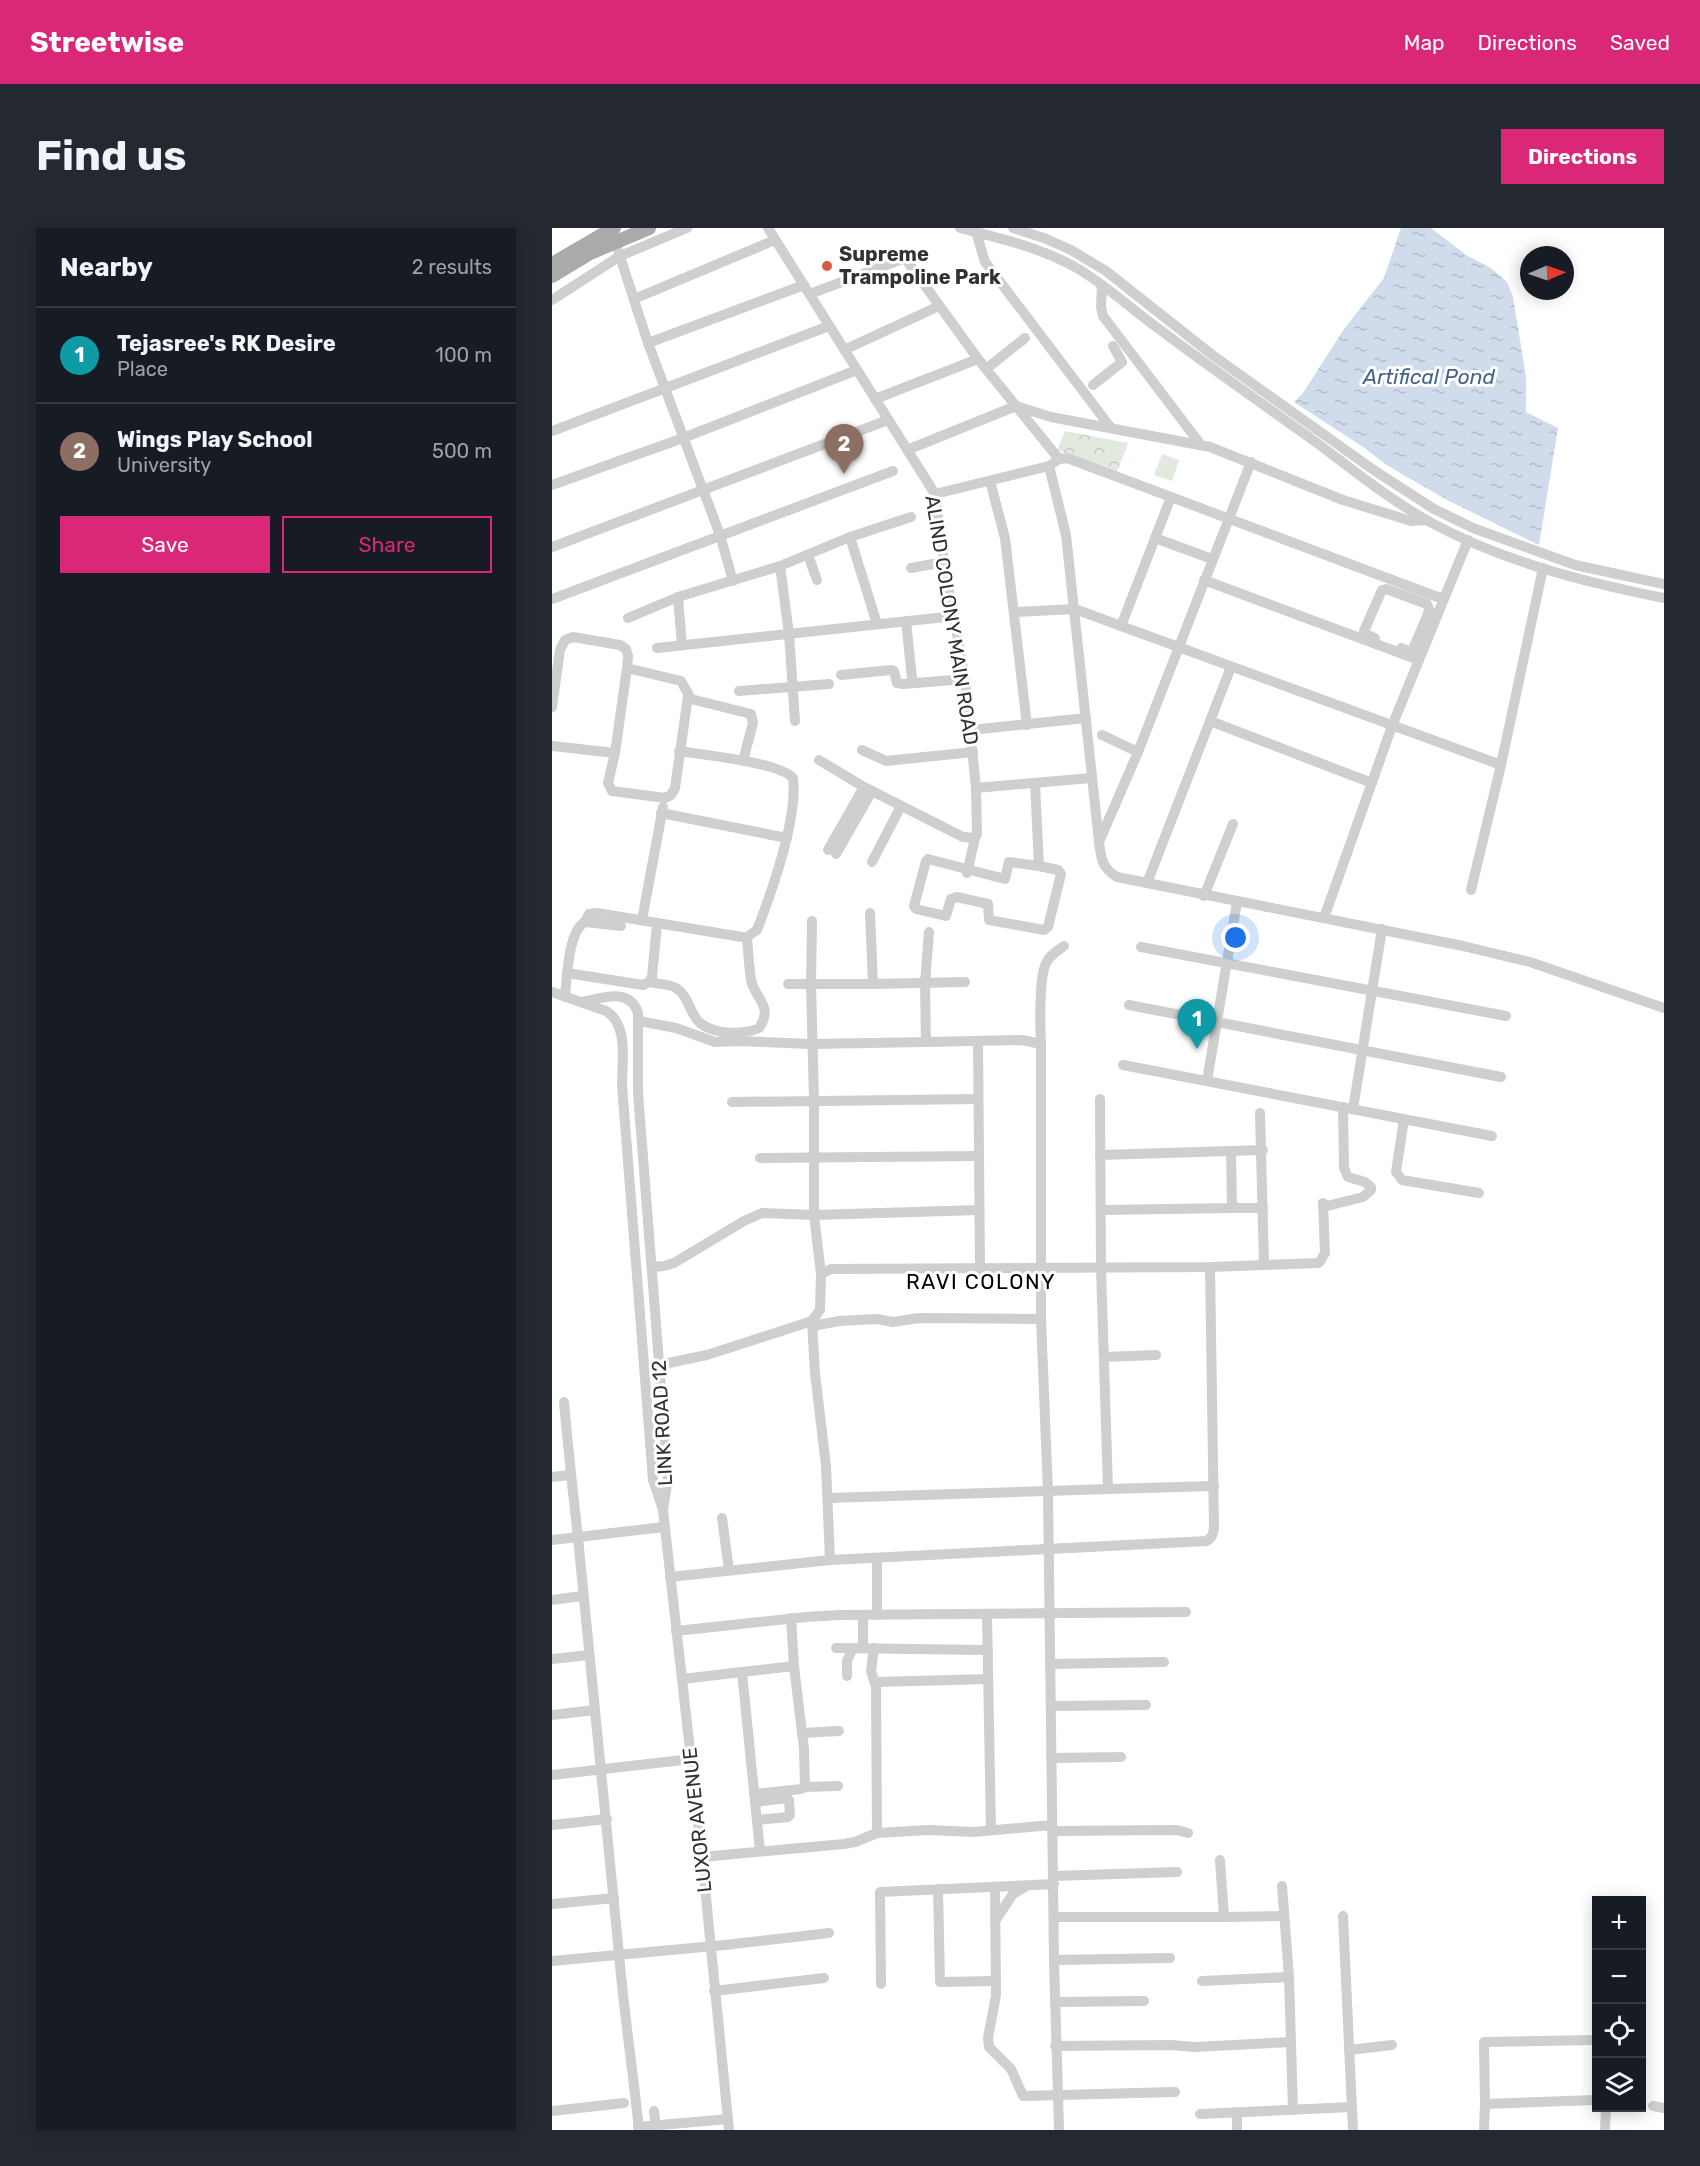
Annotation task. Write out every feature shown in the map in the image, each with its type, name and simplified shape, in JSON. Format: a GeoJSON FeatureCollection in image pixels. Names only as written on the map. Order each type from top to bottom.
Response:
{"type":"FeatureCollection","features":[{"type":"Feature","properties":{"kind":"main road"},"geometry":{"type":"LineString","coordinates":[[552,264],[614,234],[649,228]]}},
{"type":"Feature","properties":{"kind":"main road"},"geometry":{"type":"LineString","coordinates":[[552,276],[590,253],[614,234]]}},
{"type":"Feature","properties":{"kind":"street"},"geometry":{"type":"LineString","coordinates":[[552,300],[620,256],[687,228]]}},
{"type":"Feature","properties":{"kind":"street","name":"ALIND COLONY MAIN ROAD"},"geometry":{"type":"LineString","coordinates":[[768,228],[935,495],[944,562],[965,679],[973,752],[978,834],[973,838],[968,871]]}},
{"type":"Feature","properties":{"kind":"street"},"geometry":{"type":"LineString","coordinates":[[960,228],[1039,250],[1075,267],[1367,481],[1427,521],[1468,540],[1571,578],[1664,598]]}},
{"type":"Feature","properties":{"kind":"street"},"geometry":{"type":"LineString","coordinates":[[1013,228],[1071,250],[1106,271],[1211,354],[1390,481],[1434,509],[1473,528],[1564,561],[1664,584]]}},
{"type":"Feature","properties":{"kind":"street"},"geometry":{"type":"LineString","coordinates":[[976,232],[984,262],[1111,428]]}},
{"type":"Feature","properties":{"kind":"street"},"geometry":{"type":"LineString","coordinates":[[614,234],[648,343],[720,535],[733,581]]}},
{"type":"Feature","properties":{"kind":"street"},"geometry":{"type":"LineString","coordinates":[[634,299],[776,240]]}},
{"type":"Feature","properties":{"kind":"street"},"geometry":{"type":"LineString","coordinates":[[648,343],[904,258],[978,359],[1059,459]]}},
{"type":"Feature","properties":{"kind":"street"},"geometry":{"type":"LineString","coordinates":[[1102,285],[1103,316],[1118,347],[1122,362]]}},
{"type":"Feature","properties":{"kind":"street"},"geometry":{"type":"LineString","coordinates":[[844,350],[939,306]]}},
{"type":"Feature","properties":{"kind":"street"},"geometry":{"type":"LineString","coordinates":[[552,431],[829,326]]}},
{"type":"Feature","properties":{"kind":"street"},"geometry":{"type":"LineString","coordinates":[[986,369],[1025,338]]}},
{"type":"Feature","properties":{"kind":"street"},"geometry":{"type":"LineString","coordinates":[[1118,347],[1132,354],[1201,445]]}},
{"type":"Feature","properties":{"kind":"street"},"geometry":{"type":"LineString","coordinates":[[1093,385],[1132,354]]}},
{"type":"Feature","properties":{"kind":"street"},"geometry":{"type":"LineString","coordinates":[[875,399],[978,359]]}},
{"type":"Feature","properties":{"kind":"street"},"geometry":{"type":"LineString","coordinates":[[552,485],[683,438],[857,370]]}},
{"type":"Feature","properties":{"kind":"street"},"geometry":{"type":"LineString","coordinates":[[907,450],[1016,406],[1051,417],[1201,445],[1251,462],[1343,500],[1411,520],[1427,521]]}},
{"type":"Feature","properties":{"kind":"street"},"geometry":{"type":"LineString","coordinates":[[552,547],[888,420]]}},
{"type":"Feature","properties":{"kind":"street"},"geometry":{"type":"LineString","coordinates":[[935,495],[1049,466],[1059,459],[1077,461],[1443,600]]}},
{"type":"Feature","properties":{"kind":"street"},"geometry":{"type":"LineString","coordinates":[[1099,842],[1138,752],[1251,462]]}},
{"type":"Feature","properties":{"kind":"street"},"geometry":{"type":"LineString","coordinates":[[1049,466],[1066,535],[1101,862],[1108,872],[1117,877],[1204,896],[1382,929],[1530,962],[1664,1008]]}},
{"type":"Feature","properties":{"kind":"street"},"geometry":{"type":"LineString","coordinates":[[552,599],[893,471]]}},
{"type":"Feature","properties":{"kind":"street"},"geometry":{"type":"LineString","coordinates":[[990,481],[1005,538],[1027,725]]}},
{"type":"Feature","properties":{"kind":"street"},"geometry":{"type":"LineString","coordinates":[[1121,626],[1171,497]]}},
{"type":"Feature","properties":{"kind":"street"},"geometry":{"type":"LineString","coordinates":[[1427,521],[1434,509]]}},
{"type":"Feature","properties":{"kind":"street"},"geometry":{"type":"LineString","coordinates":[[628,618],[678,597],[780,566],[850,537],[911,517]]}},
{"type":"Feature","properties":{"kind":"street"},"geometry":{"type":"LineString","coordinates":[[850,537],[877,624]]}},
{"type":"Feature","properties":{"kind":"street"},"geometry":{"type":"LineString","coordinates":[[1155,538],[1212,560]]}},
{"type":"Feature","properties":{"kind":"street"},"geometry":{"type":"LineString","coordinates":[[1324,918],[1392,726],[1419,660],[1421,641],[1432,616],[1443,600],[1468,540]]}},
{"type":"Feature","properties":{"kind":"street"},"geometry":{"type":"LineString","coordinates":[[808,555],[817,580]]}},
{"type":"Feature","properties":{"kind":"street"},"geometry":{"type":"LineString","coordinates":[[911,568],[944,562]]}},
{"type":"Feature","properties":{"kind":"street"},"geometry":{"type":"LineString","coordinates":[[780,566],[789,634],[795,721]]}},
{"type":"Feature","properties":{"kind":"street"},"geometry":{"type":"LineString","coordinates":[[1471,890],[1501,765],[1543,568]]}},
{"type":"Feature","properties":{"kind":"street"},"geometry":{"type":"LineString","coordinates":[[1204,580],[1419,660]]}},
{"type":"Feature","properties":{"kind":"street"},"geometry":{"type":"LineString","coordinates":[[1421,641],[1409,651],[1368,635],[1365,631],[1382,590],[1386,589],[1427,604],[1432,616]]}},
{"type":"Feature","properties":{"kind":"street"},"geometry":{"type":"LineString","coordinates":[[678,597],[682,645]]}},
{"type":"Feature","properties":{"kind":"street"},"geometry":{"type":"LineString","coordinates":[[1014,612],[1075,609],[1501,765]]}},
{"type":"Feature","properties":{"kind":"street"},"geometry":{"type":"LineString","coordinates":[[657,648],[955,616]]}},
{"type":"Feature","properties":{"kind":"street"},"geometry":{"type":"LineString","coordinates":[[906,621],[912,678]]}},
{"type":"Feature","properties":{"kind":"street"},"geometry":{"type":"LineString","coordinates":[[552,707],[560,650],[565,640],[573,637],[620,645],[626,649],[627,668],[609,783],[612,791],[664,798],[671,795],[675,788],[688,696],[685,685],[676,678],[627,668]]}},
{"type":"Feature","properties":{"kind":"street"},"geometry":{"type":"LineString","coordinates":[[1147,883],[1231,666]]}},
{"type":"Feature","properties":{"kind":"street"},"geometry":{"type":"LineString","coordinates":[[841,675],[891,670],[894,671],[899,684],[965,679]]}},
{"type":"Feature","properties":{"kind":"street"},"geometry":{"type":"LineString","coordinates":[[739,691],[829,684]]}},
{"type":"Feature","properties":{"kind":"street"},"geometry":{"type":"LineString","coordinates":[[688,696],[691,699],[751,714],[753,723],[743,761]]}},
{"type":"Feature","properties":{"kind":"street"},"geometry":{"type":"LineString","coordinates":[[971,730],[1086,718]]}},
{"type":"Feature","properties":{"kind":"street"},"geometry":{"type":"LineString","coordinates":[[1210,721],[1372,783]]}},
{"type":"Feature","properties":{"kind":"street"},"geometry":{"type":"LineString","coordinates":[[1102,735],[1138,752]]}},
{"type":"Feature","properties":{"kind":"street"},"geometry":{"type":"LineString","coordinates":[[552,746],[615,753]]}},
{"type":"Feature","properties":{"kind":"street"},"geometry":{"type":"LineString","coordinates":[[862,750],[886,761],[973,752]]}},
{"type":"Feature","properties":{"kind":"street"},"geometry":{"type":"LineString","coordinates":[[565,997],[574,935],[587,916],[593,913],[747,937],[757,930],[787,838],[794,803],[793,778],[779,770],[743,761],[679,751]]}},
{"type":"Feature","properties":{"kind":"street"},"geometry":{"type":"LineString","coordinates":[[819,760],[901,806],[973,838]]}},
{"type":"Feature","properties":{"kind":"street"},"geometry":{"type":"LineString","coordinates":[[976,788],[1091,778]]}},
{"type":"Feature","properties":{"kind":"street"},"geometry":{"type":"LineString","coordinates":[[1035,783],[1039,866]]}},
{"type":"Feature","properties":{"kind":"street"},"geometry":{"type":"LineString","coordinates":[[832,852],[868,789]]}},
{"type":"Feature","properties":{"kind":"street"},"geometry":{"type":"LineString","coordinates":[[642,920],[664,798]]}},
{"type":"Feature","properties":{"kind":"street"},"geometry":{"type":"LineString","coordinates":[[872,862],[901,806]]}},
{"type":"Feature","properties":{"kind":"street"},"geometry":{"type":"LineString","coordinates":[[661,813],[787,838]]}},
{"type":"Feature","properties":{"kind":"street"},"geometry":{"type":"LineString","coordinates":[[1204,896],[1233,824]]}},
{"type":"Feature","properties":{"kind":"street"},"geometry":{"type":"LineString","coordinates":[[932,859],[968,871],[1005,879],[1009,862],[1039,866],[1058,870],[1061,874],[1048,927],[1044,930],[989,920],[988,904],[957,897],[951,900],[946,916],[916,909],[914,906],[926,861],[932,859]]}},
{"type":"Feature","properties":{"kind":"street"},"geometry":{"type":"LineString","coordinates":[[1207,1081],[1237,902]]}},
{"type":"Feature","properties":{"kind":"street"},"geometry":{"type":"LineString","coordinates":[[870,914],[873,984]]}},
{"type":"Feature","properties":{"kind":"street"},"geometry":{"type":"LineString","coordinates":[[812,921],[811,1044],[814,1100],[814,1215],[820,1274],[820,1310],[812,1323],[814,1373],[828,1498],[830,1560]]}},
{"type":"Feature","properties":{"kind":"street"},"geometry":{"type":"LineString","coordinates":[[585,922],[621,926]]}},
{"type":"Feature","properties":{"kind":"street"},"geometry":{"type":"LineString","coordinates":[[567,973],[643,985],[649,982],[652,977],[657,924]]}},
{"type":"Feature","properties":{"kind":"street"},"geometry":{"type":"LineString","coordinates":[[820,1274],[831,1269],[980,1270],[1319,1263],[1325,1252],[1323,1205],[1362,1197],[1371,1190],[1365,1182],[1348,1177],[1344,1168],[1348,1108],[1363,1049],[1382,929]]}},
{"type":"Feature","properties":{"kind":"street"},"geometry":{"type":"LineString","coordinates":[[926,1042],[925,983],[929,932]]}},
{"type":"Feature","properties":{"kind":"street"},"geometry":{"type":"LineString","coordinates":[[649,982],[675,987],[703,1024],[714,1030],[739,1033],[759,1028],[765,1013],[764,1004],[752,982],[747,937]]}},
{"type":"Feature","properties":{"kind":"street"},"geometry":{"type":"LineString","coordinates":[[1059,2130],[1055,2046],[1048,1492],[1041,1319],[1041,1044],[1045,965],[1050,956],[1064,946]]}},
{"type":"Feature","properties":{"kind":"street"},"geometry":{"type":"LineString","coordinates":[[1141,946],[1506,1016]]}},
{"type":"Feature","properties":{"kind":"street"},"geometry":{"type":"LineString","coordinates":[[788,984],[965,982]]}},
{"type":"Feature","properties":{"kind":"street","name":"LINK ROAD 12"},"geometry":{"type":"LineString","coordinates":[[552,992],[606,1011],[614,1016],[620,1025],[622,1085],[653,1480],[663,1510]]}},
{"type":"Feature","properties":{"kind":"street","name":"LINK ROAD 12"},"geometry":{"type":"LineString","coordinates":[[582,1002],[607,996],[619,996],[636,1005],[639,1021],[638,1093],[668,1478],[663,1510]]}},
{"type":"Feature","properties":{"kind":"street"},"geometry":{"type":"LineString","coordinates":[[1129,1005],[1217,1020],[1501,1077]]}},
{"type":"Feature","properties":{"kind":"street"},"geometry":{"type":"LineString","coordinates":[[681,1030],[693,1012]]}},
{"type":"Feature","properties":{"kind":"street"},"geometry":{"type":"LineString","coordinates":[[639,1021],[681,1030],[715,1042],[811,1044],[1022,1040],[1041,1044]]}},
{"type":"Feature","properties":{"kind":"street"},"geometry":{"type":"LineString","coordinates":[[694,1035],[703,1024]]}},
{"type":"Feature","properties":{"kind":"street"},"geometry":{"type":"LineString","coordinates":[[978,1041],[980,1270]]}},
{"type":"Feature","properties":{"kind":"street"},"geometry":{"type":"LineString","coordinates":[[1123,1065],[1492,1136]]}},
{"type":"Feature","properties":{"kind":"street"},"geometry":{"type":"LineString","coordinates":[[732,1102],[978,1099]]}},
{"type":"Feature","properties":{"kind":"street"},"geometry":{"type":"LineString","coordinates":[[1100,1099],[1101,1268],[1108,1489]]}},
{"type":"Feature","properties":{"kind":"street"},"geometry":{"type":"LineString","coordinates":[[1260,1113],[1263,1150],[1264,1263]]}},
{"type":"Feature","properties":{"kind":"street"},"geometry":{"type":"LineString","coordinates":[[1404,1119],[1396,1172],[1402,1180],[1479,1193]]}},
{"type":"Feature","properties":{"kind":"street"},"geometry":{"type":"LineString","coordinates":[[1100,1155],[1263,1150]]}},
{"type":"Feature","properties":{"kind":"street"},"geometry":{"type":"LineString","coordinates":[[1231,1151],[1232,1208]]}},
{"type":"Feature","properties":{"kind":"street"},"geometry":{"type":"LineString","coordinates":[[760,1158],[979,1155]]}},
{"type":"Feature","properties":{"kind":"street"},"geometry":{"type":"LineString","coordinates":[[1102,1210],[1263,1208]]}},
{"type":"Feature","properties":{"kind":"street"},"geometry":{"type":"LineString","coordinates":[[652,1267],[674,1263],[744,1221],[762,1213],[814,1215],[979,1210]]}},
{"type":"Feature","properties":{"kind":"street"},"geometry":{"type":"LineString","coordinates":[[670,1577],[782,1567],[830,1560],[1207,1541],[1212,1536],[1214,1528],[1210,1267]]}},
{"type":"Feature","properties":{"kind":"street"},"geometry":{"type":"LineString","coordinates":[[659,1365],[707,1355],[812,1323],[877,1319],[893,1322],[920,1318],[1041,1319]]}},
{"type":"Feature","properties":{"kind":"street"},"geometry":{"type":"LineString","coordinates":[[1104,1357],[1156,1354]]}},
{"type":"Feature","properties":{"kind":"street"},"geometry":{"type":"LineString","coordinates":[[564,1402],[582,1596],[615,1898],[618,1953],[638,2129],[656,2126],[728,2124]]}},
{"type":"Feature","properties":{"kind":"street"},"geometry":{"type":"LineString","coordinates":[[552,1477],[570,1475]]}},
{"type":"Feature","properties":{"kind":"street"},"geometry":{"type":"LineString","coordinates":[[828,1498],[1214,1486]]}},
{"type":"Feature","properties":{"kind":"street","name":"LUXOR AVENUE"},"geometry":{"type":"LineString","coordinates":[[663,1510],[702,1857],[728,2124]]}},
{"type":"Feature","properties":{"kind":"street"},"geometry":{"type":"LineString","coordinates":[[723,1518],[729,1570]]}},
{"type":"Feature","properties":{"kind":"street"},"geometry":{"type":"LineString","coordinates":[[552,1540],[664,1527]]}},
{"type":"Feature","properties":{"kind":"street"},"geometry":{"type":"LineString","coordinates":[[877,1558],[877,1616]]}},
{"type":"Feature","properties":{"kind":"street"},"geometry":{"type":"LineString","coordinates":[[552,1600],[582,1596]]}},
{"type":"Feature","properties":{"kind":"street"},"geometry":{"type":"LineString","coordinates":[[676,1631],[791,1618],[987,1616],[1048,1612],[1186,1612]]}},
{"type":"Feature","properties":{"kind":"street"},"geometry":{"type":"LineString","coordinates":[[862,1616],[863,1648],[876,1682],[877,1833]]}},
{"type":"Feature","properties":{"kind":"street"},"geometry":{"type":"LineString","coordinates":[[987,1616],[991,1830]]}},
{"type":"Feature","properties":{"kind":"street"},"geometry":{"type":"LineString","coordinates":[[791,1618],[805,1787]]}},
{"type":"Feature","properties":{"kind":"street"},"geometry":{"type":"LineString","coordinates":[[836,1648],[988,1650]]}},
{"type":"Feature","properties":{"kind":"street"},"geometry":{"type":"LineString","coordinates":[[847,1676],[847,1660],[863,1648]]}},
{"type":"Feature","properties":{"kind":"street"},"geometry":{"type":"LineString","coordinates":[[552,1659],[589,1655]]}},
{"type":"Feature","properties":{"kind":"street"},"geometry":{"type":"LineString","coordinates":[[1050,1664],[1164,1662]]}},
{"type":"Feature","properties":{"kind":"street"},"geometry":{"type":"LineString","coordinates":[[682,1679],[795,1665]]}},
{"type":"Feature","properties":{"kind":"street"},"geometry":{"type":"LineString","coordinates":[[742,1672],[760,1820],[760,1851]]}},
{"type":"Feature","properties":{"kind":"street"},"geometry":{"type":"LineString","coordinates":[[876,1682],[988,1679]]}},
{"type":"Feature","properties":{"kind":"street"},"geometry":{"type":"LineString","coordinates":[[1051,1706],[1146,1705]]}},
{"type":"Feature","properties":{"kind":"street"},"geometry":{"type":"LineString","coordinates":[[552,1715],[595,1710]]}},
{"type":"Feature","properties":{"kind":"street"},"geometry":{"type":"LineString","coordinates":[[802,1733],[839,1731]]}},
{"type":"Feature","properties":{"kind":"street"},"geometry":{"type":"LineString","coordinates":[[1052,1758],[1121,1757]]}},
{"type":"Feature","properties":{"kind":"street"},"geometry":{"type":"LineString","coordinates":[[552,1774],[691,1759]]}},
{"type":"Feature","properties":{"kind":"street"},"geometry":{"type":"LineString","coordinates":[[757,1799],[801,1790],[805,1787],[838,1786]]}},
{"type":"Feature","properties":{"kind":"street"},"geometry":{"type":"LineString","coordinates":[[757,1799],[786,1798],[789,1800],[790,1815],[788,1817],[760,1820]]}},
{"type":"Feature","properties":{"kind":"street"},"geometry":{"type":"LineString","coordinates":[[552,1825],[607,1819]]}},
{"type":"Feature","properties":{"kind":"street"},"geometry":{"type":"LineString","coordinates":[[702,1857],[847,1843],[877,1833],[929,1830],[1052,1828],[1176,1830],[1188,1833]]}},
{"type":"Feature","properties":{"kind":"street"},"geometry":{"type":"LineString","coordinates":[[1220,1860],[1224,1917]]}},
{"type":"Feature","properties":{"kind":"street"},"geometry":{"type":"LineString","coordinates":[[881,1984],[880,1892],[1028,1886],[1054,1880],[1177,1872]]}},
{"type":"Feature","properties":{"kind":"street"},"geometry":{"type":"LineString","coordinates":[[995,1921],[1013,1894],[1028,1886]]}},
{"type":"Feature","properties":{"kind":"street"},"geometry":{"type":"LineString","coordinates":[[1282,1886],[1289,1977],[1293,2110]]}},
{"type":"Feature","properties":{"kind":"street"},"geometry":{"type":"LineString","coordinates":[[994,1887],[995,2010],[987,2038],[989,2047],[1011,2069],[1023,2096],[1175,2092]]}},
{"type":"Feature","properties":{"kind":"street"},"geometry":{"type":"LineString","coordinates":[[938,1889],[940,1982],[996,1981]]}},
{"type":"Feature","properties":{"kind":"street"},"geometry":{"type":"LineString","coordinates":[[552,1905],[615,1898]]}},
{"type":"Feature","properties":{"kind":"street"},"geometry":{"type":"LineString","coordinates":[[1054,1917],[1283,1916]]}},
{"type":"Feature","properties":{"kind":"street"},"geometry":{"type":"LineString","coordinates":[[1343,1916],[1353,2130]]}},
{"type":"Feature","properties":{"kind":"street"},"geometry":{"type":"LineString","coordinates":[[552,1961],[829,1933]]}},
{"type":"Feature","properties":{"kind":"street"},"geometry":{"type":"LineString","coordinates":[[1054,1960],[1170,1958]]}},
{"type":"Feature","properties":{"kind":"street"},"geometry":{"type":"LineString","coordinates":[[1202,1981],[1289,1977]]}},
{"type":"Feature","properties":{"kind":"street"},"geometry":{"type":"LineString","coordinates":[[714,1991],[824,1978]]}},
{"type":"Feature","properties":{"kind":"street"},"geometry":{"type":"LineString","coordinates":[[1055,2002],[1144,2001]]}},
{"type":"Feature","properties":{"kind":"street"},"geometry":{"type":"LineString","coordinates":[[1484,2130],[1484,2042],[1592,2040]]}},
{"type":"Feature","properties":{"kind":"street"},"geometry":{"type":"LineString","coordinates":[[1055,2046],[1172,2045],[1195,2047],[1291,2042]]}},
{"type":"Feature","properties":{"kind":"street"},"geometry":{"type":"LineString","coordinates":[[1349,2050],[1392,2045]]}},
{"type":"Feature","properties":{"kind":"street"},"geometry":{"type":"LineString","coordinates":[[1485,2104],[1592,2100]]}},
{"type":"Feature","properties":{"kind":"street"},"geometry":{"type":"LineString","coordinates":[[552,2111],[624,2103]]}},
{"type":"Feature","properties":{"kind":"street"},"geometry":{"type":"LineString","coordinates":[[1200,2114],[1352,2108]]}},
{"type":"Feature","properties":{"kind":"street"},"geometry":{"type":"LineString","coordinates":[[654,2111],[656,2126]]}},
{"type":"Feature","properties":{"kind":"street"},"geometry":{"type":"LineString","coordinates":[[1605,2130],[1606,2112]]}},
{"type":"Feature","properties":{"kind":"street"},"geometry":{"type":"LineString","coordinates":[[1237,2113],[1237,2130]]}},
{"type":"Feature","properties":{"kind":"green space"},"geometry":{"type":"Polygon","coordinates":[[[1065,431],[1128,443],[1117,472],[1057,450],[1065,431]]]}},
{"type":"Feature","properties":{"kind":"green space"},"geometry":{"type":"Polygon","coordinates":[[[1162,454],[1179,460],[1172,481],[1154,475],[1162,454]]]}},
{"type":"Feature","properties":{"kind":"water","name":"Artifical Pond"},"geometry":{"type":"Polygon","coordinates":[[[1401,228],[1431,228],[1466,255],[1491,268],[1507,282],[1513,297],[1526,377],[1526,412],[1558,428],[1539,545],[1447,500],[1388,466],[1294,402],[1303,393],[1344,329],[1384,278],[1401,228]]]}},
{"type":"Feature","properties":{"kind":"place","name":"Supreme Trampoline Park"},"geometry":{"type":"Point","coordinates":[827,266]}},
{"type":"Feature","properties":{"kind":"place","name":"Wings Play School"},"geometry":{"type":"Point","coordinates":[844,474]}},
{"type":"Feature","properties":{"kind":"place","name":"Tejasree's RK Desire"},"geometry":{"type":"Point","coordinates":[1197,1049]}},
{"type":"Feature","properties":{"kind":"district","name":"RAVI COLONY"},"geometry":{"type":"Point","coordinates":[981,1282]}}]}
